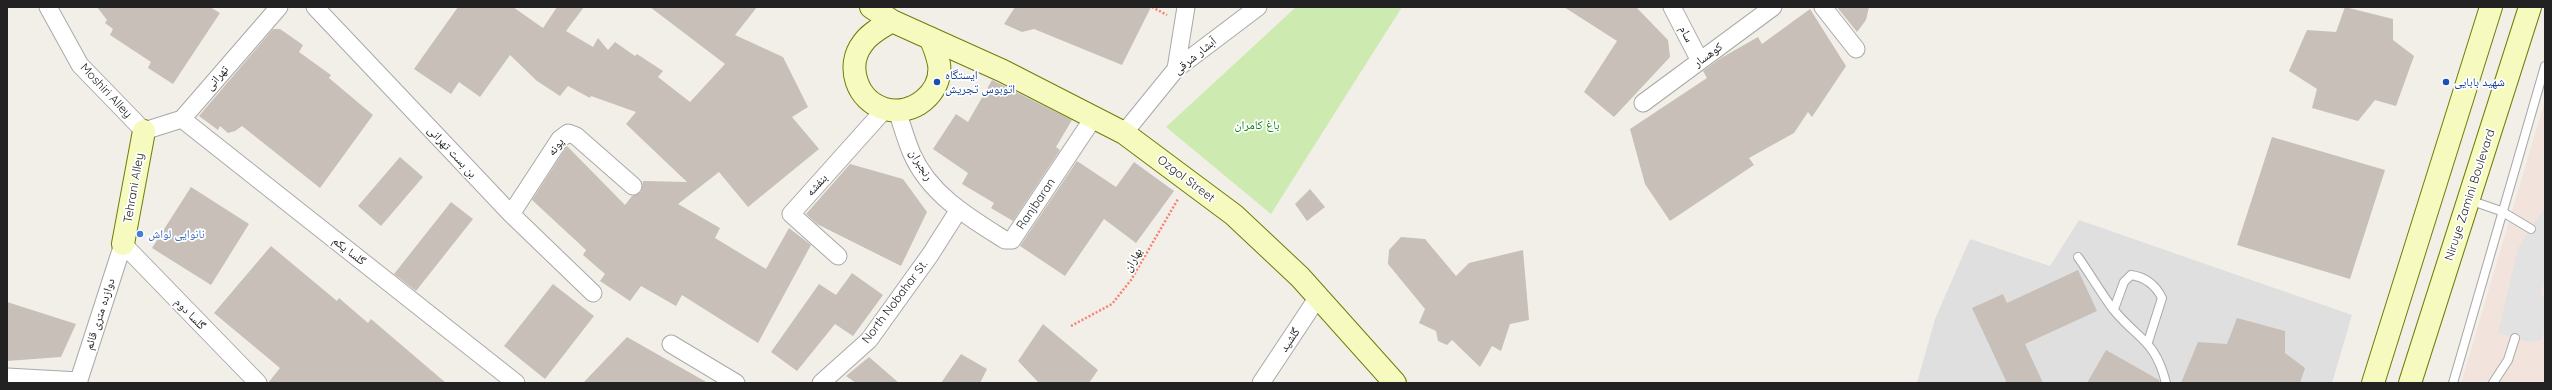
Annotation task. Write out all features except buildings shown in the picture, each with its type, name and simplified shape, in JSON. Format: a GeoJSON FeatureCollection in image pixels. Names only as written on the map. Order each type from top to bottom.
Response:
{"type":"FeatureCollection","features":[{"type":"Feature","properties":{"kind":"main road"},"geometry":{"type":"LineString","coordinates":[[871,7],[892,14],[930,38],[939,65],[938,79],[932,91],[923,102],[911,108],[891,110],[874,104],[858,87],[854,64],[863,42],[892,14]]}},
{"type":"Feature","properties":{"kind":"main road"},"geometry":{"type":"LineString","coordinates":[[2373,383],[2491,7]]}},
{"type":"Feature","properties":{"kind":"main road","name":"Niruye Zamini Boulevard"},"geometry":{"type":"LineString","coordinates":[[2410,383],[2530,7]]}},
{"type":"Feature","properties":{"kind":"main road","name":"Ozgol Street"},"geometry":{"type":"LineString","coordinates":[[930,38],[1003,71],[1124,133],[1234,215],[1300,277],[1395,383]]}},
{"type":"Feature","properties":{"kind":"main road","name":"Tehrani Alley"},"geometry":{"type":"LineString","coordinates":[[123,244],[144,131]]}},
{"type":"Feature","properties":{"kind":"street","name":"Moshiri Alley"},"geometry":{"type":"LineString","coordinates":[[48,7],[80,65],[144,131]]}},
{"type":"Feature","properties":{"kind":"street","name":"تهرانی"},"geometry":{"type":"LineString","coordinates":[[182,119],[279,7]]}},
{"type":"Feature","properties":{"kind":"street","name":"بن بست تهرانی"},"geometry":{"type":"LineString","coordinates":[[315,7],[511,214],[593,293]]}},
{"type":"Feature","properties":{"kind":"street"},"geometry":{"type":"LineString","coordinates":[[1176,69],[1186,7]]}},
{"type":"Feature","properties":{"kind":"street","name":"آبشار شرقی"},"geometry":{"type":"LineString","coordinates":[[1124,133],[1176,69],[1258,7]]}},
{"type":"Feature","properties":{"kind":"street","name":"سام"},"geometry":{"type":"LineString","coordinates":[[1672,7],[1700,61]]}},
{"type":"Feature","properties":{"kind":"street","name":"کوهسار"},"geometry":{"type":"LineString","coordinates":[[1643,103],[1773,7]]}},
{"type":"Feature","properties":{"kind":"street"},"geometry":{"type":"LineString","coordinates":[[1823,7],[1856,48]]}},
{"type":"Feature","properties":{"kind":"street","name":"رنجبران"},"geometry":{"type":"LineString","coordinates":[[891,110],[912,155],[934,187],[958,211]]}},
{"type":"Feature","properties":{"kind":"street","name":"بنفشه"},"geometry":{"type":"LineString","coordinates":[[838,256],[791,214],[891,110]]}},
{"type":"Feature","properties":{"kind":"street","name":"Ranjbaran"},"geometry":{"type":"LineString","coordinates":[[958,211],[1005,240],[1012,240],[1094,117]]}},
{"type":"Feature","properties":{"kind":"street"},"geometry":{"type":"LineString","coordinates":[[144,131],[182,119]]}},
{"type":"Feature","properties":{"kind":"street","name":"گلسا يكم"},"geometry":{"type":"LineString","coordinates":[[182,119],[516,383]]}},
{"type":"Feature","properties":{"kind":"street","name":"پونه"},"geometry":{"type":"LineString","coordinates":[[511,214],[560,139],[568,133],[576,136],[633,186]]}},
{"type":"Feature","properties":{"kind":"street","name":"North Nobahar St."},"geometry":{"type":"LineString","coordinates":[[828,381],[870,340],[958,211]]}},
{"type":"Feature","properties":{"kind":"street","name":"دوازده متری قائم"},"geometry":{"type":"LineString","coordinates":[[78,382],[123,244]]}},
{"type":"Feature","properties":{"kind":"street","name":"گلسا دوم"},"geometry":{"type":"LineString","coordinates":[[123,244],[258,383]]}},
{"type":"Feature","properties":{"kind":"street","name":"گلشید"},"geometry":{"type":"LineString","coordinates":[[1261,383],[1318,297]]}},
{"type":"Feature","properties":{"kind":"street"},"geometry":{"type":"LineString","coordinates":[[671,344],[736,383]]}},
{"type":"Feature","properties":{"kind":"street"},"geometry":{"type":"LineString","coordinates":[[7,377],[78,382]]}},
{"type":"Feature","properties":{"kind":"lane"},"geometry":{"type":"LineString","coordinates":[[2453,383],[2501,211],[2545,66]]}},
{"type":"Feature","properties":{"kind":"lane"},"geometry":{"type":"LineString","coordinates":[[2468,200],[2501,211],[2531,229]]}},
{"type":"Feature","properties":{"kind":"lane"},"geometry":{"type":"LineString","coordinates":[[2078,257],[2114,309],[2148,342],[2161,363],[2166,383]]}},
{"type":"Feature","properties":{"kind":"lane"},"geometry":{"type":"LineString","coordinates":[[2114,309],[2124,282],[2130,275],[2144,277],[2158,290],[2162,298],[2148,342]]}},
{"type":"Feature","properties":{"kind":"lane"},"geometry":{"type":"LineString","coordinates":[[2494,383],[2508,360],[2515,338]]}},
{"type":"Feature","properties":{"kind":"path","name":"بهاران"},"geometry":{"type":"LineString","coordinates":[[1070,326],[1112,304],[1126,286],[1188,181]]}},
{"type":"Feature","properties":{"kind":"shaded area"},"geometry":{"type":"Polygon","coordinates":[[[2545,100],[2545,383],[2461,383],[2545,100]]]}},
{"type":"Feature","properties":{"kind":"shaded area"},"geometry":{"type":"Polygon","coordinates":[[[2545,207],[2545,276],[2541,295],[2545,296],[2545,326],[2542,340],[2529,342],[2498,333],[2518,248],[2545,207]]]}},
{"type":"Feature","properties":{"kind":"shaded area"},"geometry":{"type":"Polygon","coordinates":[[[2079,220],[2352,315],[2332,383],[1917,383],[1935,319],[1970,239],[2050,266],[2079,220]]]}},
{"type":"Feature","properties":{"kind":"green space","name":"باغ کامران"},"geometry":{"type":"Polygon","coordinates":[[[1296,7],[1402,7],[1271,214],[1166,127],[1296,7]]]}},
{"type":"Feature","properties":{"kind":"place","name":"ایستگاه اتوبوس تجریش"},"geometry":{"type":"Point","coordinates":[937,82]}},
{"type":"Feature","properties":{"kind":"place","name":"شهید بابایی"},"geometry":{"type":"Point","coordinates":[2446,82]}},
{"type":"Feature","properties":{"kind":"place","name":"نانوایی لواش"},"geometry":{"type":"Point","coordinates":[140,234]}}]}
